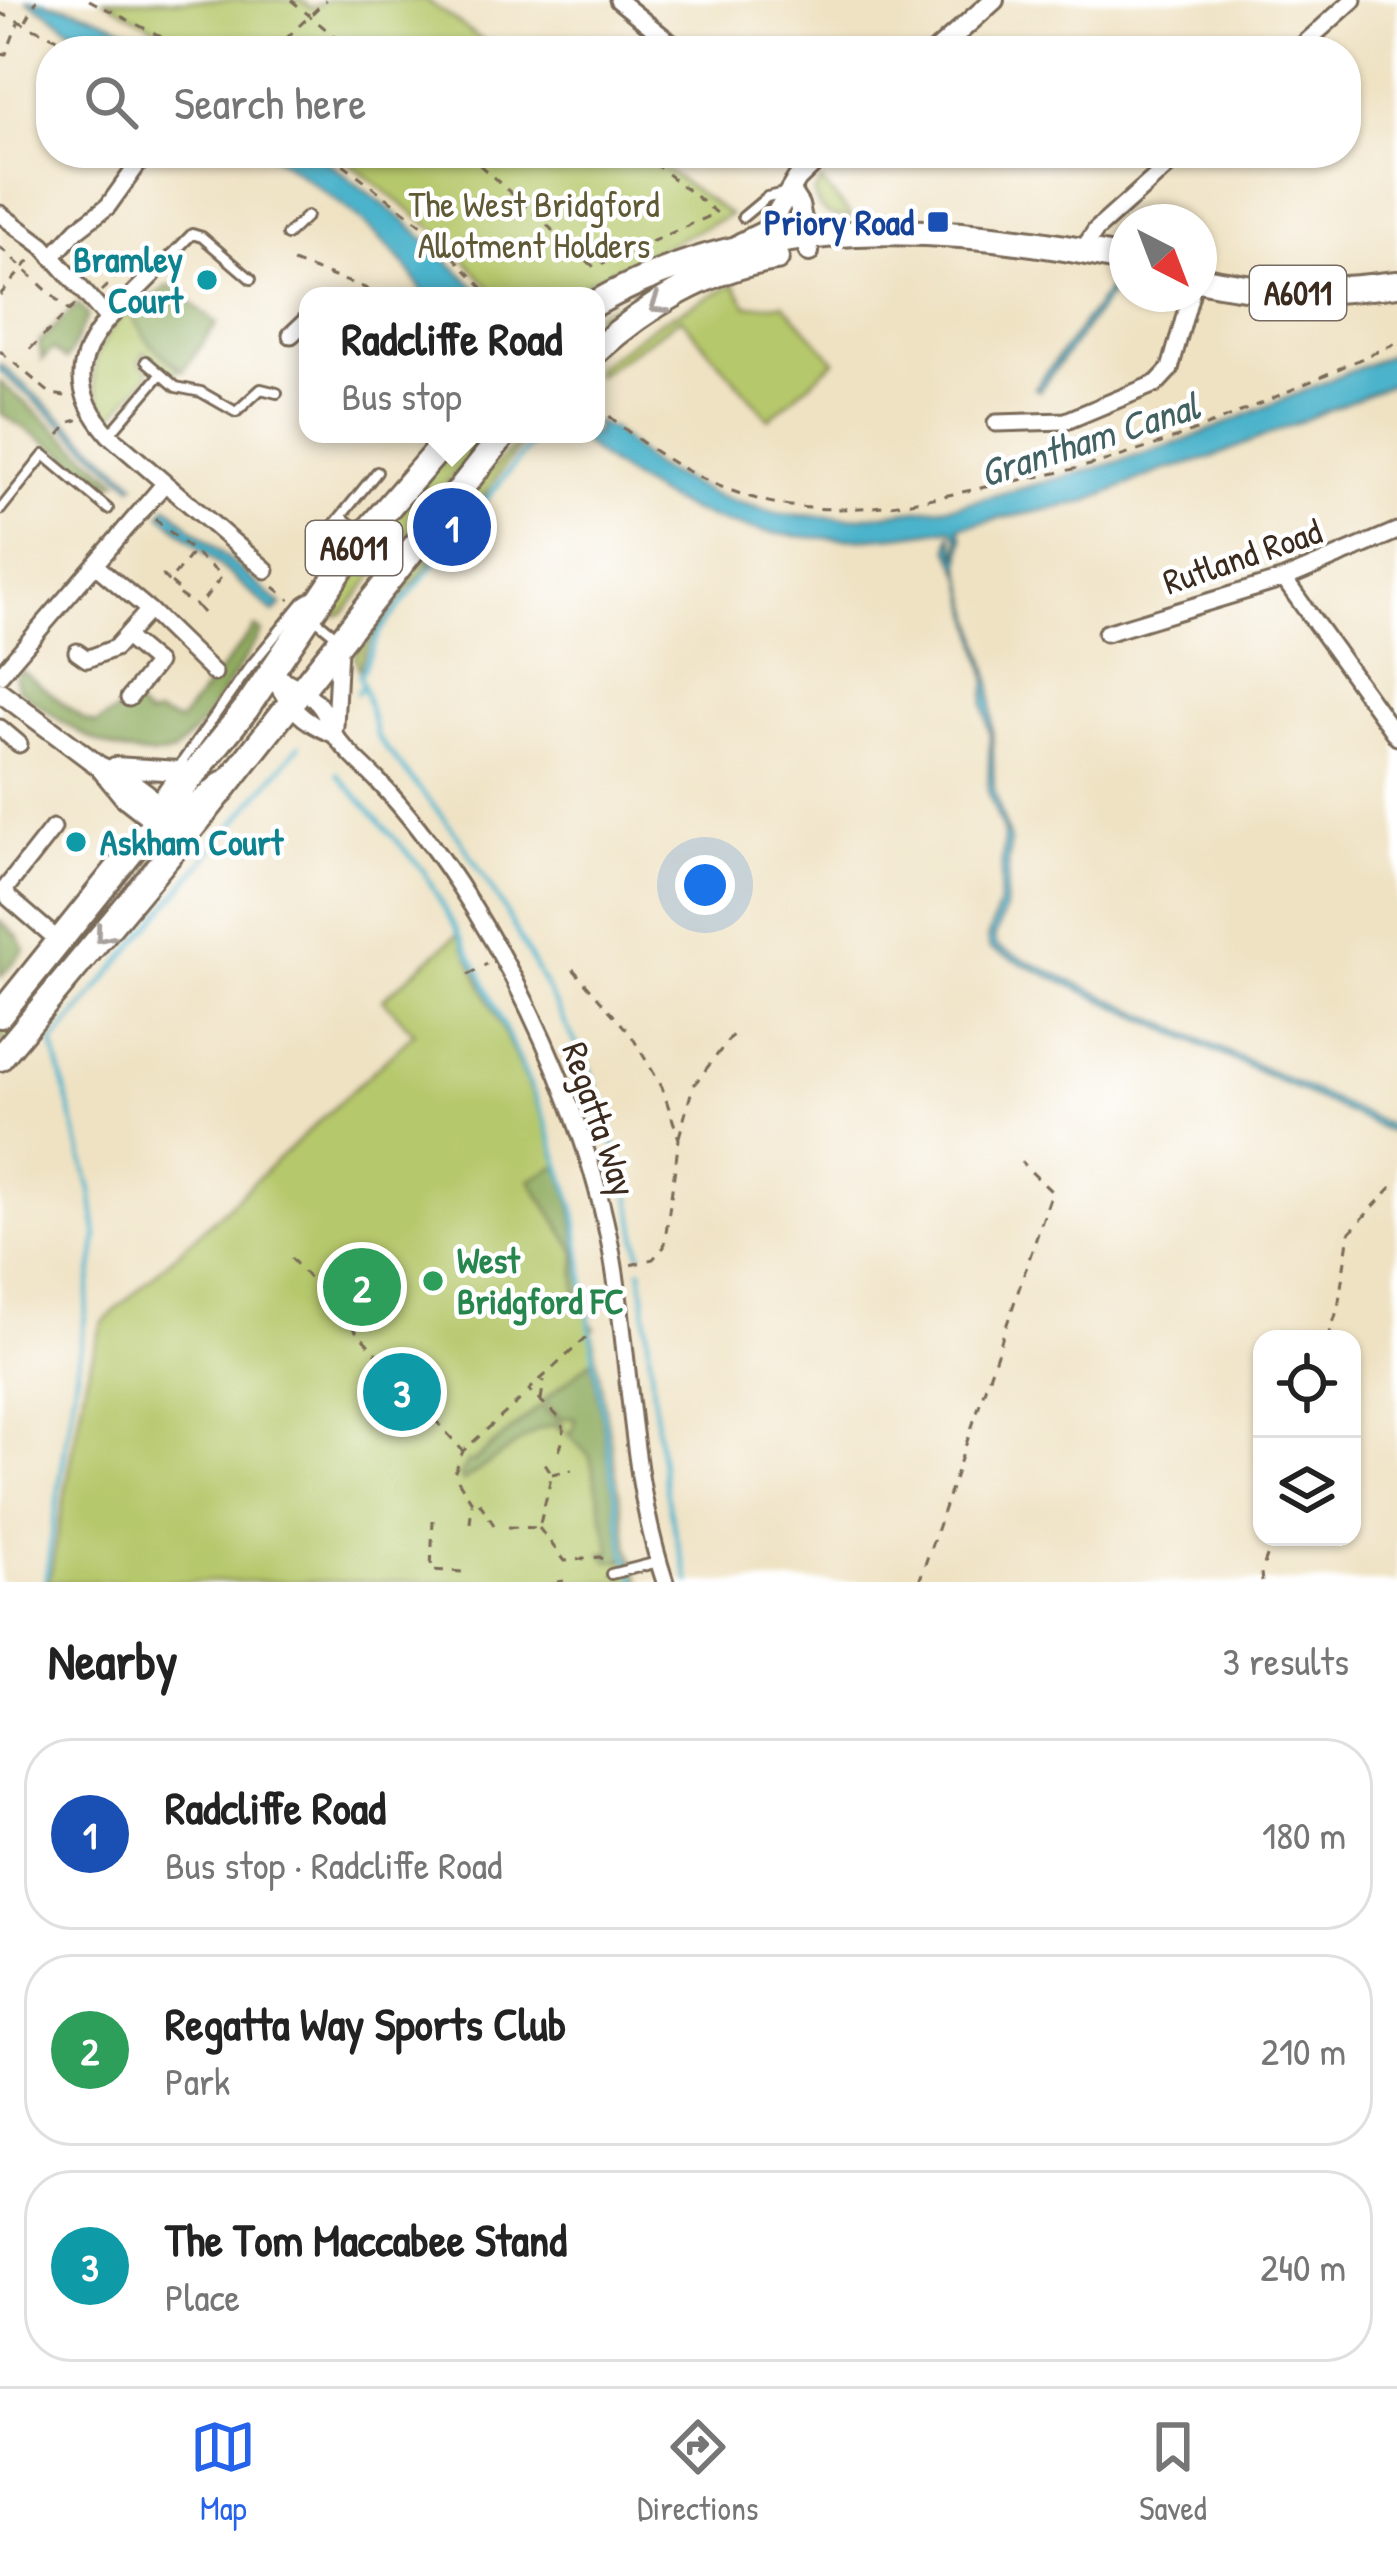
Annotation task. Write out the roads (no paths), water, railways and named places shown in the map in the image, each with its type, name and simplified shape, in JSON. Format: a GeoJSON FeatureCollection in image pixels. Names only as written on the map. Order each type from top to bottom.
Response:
{"type":"FeatureCollection","features":[{"type":"Feature","properties":{"kind":"highway"},"geometry":{"type":"LineString","coordinates":[[605,299],[671,266],[725,251],[808,244],[981,240],[1109,256]]}},
{"type":"Feature","properties":{"kind":"highway"},"geometry":{"type":"LineString","coordinates":[[605,344],[657,305],[709,277],[808,244]]}},
{"type":"Feature","properties":{"kind":"highway","name":"A6011"},"geometry":{"type":"LineString","coordinates":[[1217,282],[1314,294],[1397,284]]}},
{"type":"Feature","properties":{"kind":"highway","name":"A6011"},"geometry":{"type":"LineString","coordinates":[[0,1058],[163,821],[184,772],[271,674],[300,607],[324,589],[444,443]]}},
{"type":"Feature","properties":{"kind":"highway","name":"A6011"},"geometry":{"type":"LineString","coordinates":[[0,1015],[163,821],[236,773],[497,443]]}},
{"type":"Feature","properties":{"kind":"street"},"geometry":{"type":"LineString","coordinates":[[954,36],[994,0]]}},
{"type":"Feature","properties":{"kind":"street"},"geometry":{"type":"LineString","coordinates":[[1313,36],[1353,0]]}},
{"type":"Feature","properties":{"kind":"street"},"geometry":{"type":"LineString","coordinates":[[629,3],[665,36]]}},
{"type":"Feature","properties":{"kind":"street"},"geometry":{"type":"LineString","coordinates":[[48,251],[108,206],[135,168]]}},
{"type":"Feature","properties":{"kind":"street"},"geometry":{"type":"LineString","coordinates":[[725,251],[766,230],[807,168]]}},
{"type":"Feature","properties":{"kind":"street"},"geometry":{"type":"LineString","coordinates":[[1082,251],[1096,230],[1165,168]]}},
{"type":"Feature","properties":{"kind":"street"},"geometry":{"type":"LineString","coordinates":[[790,191],[800,205],[808,244]]}},
{"type":"Feature","properties":{"kind":"street"},"geometry":{"type":"LineString","coordinates":[[0,214],[48,251],[108,319]]}},
{"type":"Feature","properties":{"kind":"street"},"geometry":{"type":"LineString","coordinates":[[153,274],[90,340],[83,361],[85,399],[109,435],[266,570]]}},
{"type":"Feature","properties":{"kind":"street"},"geometry":{"type":"LineString","coordinates":[[995,423],[1066,422],[1157,383],[1170,369],[1186,312]]}},
{"type":"Feature","properties":{"kind":"street"},"geometry":{"type":"LineString","coordinates":[[291,335],[299,327]]}},
{"type":"Feature","properties":{"kind":"street"},"geometry":{"type":"LineString","coordinates":[[0,675],[165,483]]}},
{"type":"Feature","properties":{"kind":"street","name":"Rutland Road"},"geometry":{"type":"LineString","coordinates":[[1106,633],[1284,579],[1397,531]]}},
{"type":"Feature","properties":{"kind":"street"},"geometry":{"type":"LineString","coordinates":[[95,566],[214,673]]}},
{"type":"Feature","properties":{"kind":"street"},"geometry":{"type":"LineString","coordinates":[[1284,579],[1397,737]]}},
{"type":"Feature","properties":{"kind":"street"},"geometry":{"type":"LineString","coordinates":[[77,652],[87,659],[115,648],[149,610]]}},
{"type":"Feature","properties":{"kind":"street"},"geometry":{"type":"LineString","coordinates":[[127,638],[157,663],[129,698]]}},
{"type":"Feature","properties":{"kind":"street"},"geometry":{"type":"LineString","coordinates":[[334,735],[340,639]]}},
{"type":"Feature","properties":{"kind":"street","name":"Regatta Way"},"geometry":{"type":"LineString","coordinates":[[271,674],[295,698],[323,710],[334,735],[412,818],[459,883],[501,957],[550,1063],[586,1155],[611,1251],[631,1426],[665,1582]]}},
{"type":"Feature","properties":{"kind":"street"},"geometry":{"type":"LineString","coordinates":[[0,692],[163,821]]}},
{"type":"Feature","properties":{"kind":"street"},"geometry":{"type":"LineString","coordinates":[[0,728],[19,744]]}},
{"type":"Feature","properties":{"kind":"street"},"geometry":{"type":"LineString","coordinates":[[99,766],[184,772]]}},
{"type":"Feature","properties":{"kind":"street"},"geometry":{"type":"LineString","coordinates":[[53,828],[5,890],[59,941]]}},
{"type":"Feature","properties":{"kind":"lane"},"geometry":{"type":"LineString","coordinates":[[743,217],[767,197],[790,191]]}},
{"type":"Feature","properties":{"kind":"lane"},"geometry":{"type":"LineString","coordinates":[[287,235],[308,216]]}},
{"type":"Feature","properties":{"kind":"lane"},"geometry":{"type":"LineString","coordinates":[[153,274],[192,234],[202,237],[251,279]]}},
{"type":"Feature","properties":{"kind":"lane"},"geometry":{"type":"LineString","coordinates":[[146,361],[176,387],[201,392],[236,412],[260,389],[277,393]]}},
{"type":"Feature","properties":{"kind":"lane"},"geometry":{"type":"LineString","coordinates":[[109,435],[160,374]]}},
{"type":"Feature","properties":{"kind":"lane"},"geometry":{"type":"LineString","coordinates":[[0,510],[44,455],[108,508]]}},
{"type":"Feature","properties":{"kind":"lane"},"geometry":{"type":"LineString","coordinates":[[316,547],[377,472]]}},
{"type":"Feature","properties":{"kind":"lane"},"geometry":{"type":"LineString","coordinates":[[340,516],[364,536]]}},
{"type":"Feature","properties":{"kind":"lane"},"geometry":{"type":"LineString","coordinates":[[184,772],[248,669],[303,602],[324,589]]}},
{"type":"Feature","properties":{"kind":"lane"},"geometry":{"type":"LineString","coordinates":[[300,607],[340,639]]}},
{"type":"Feature","properties":{"kind":"lane"},"geometry":{"type":"LineString","coordinates":[[622,1569],[658,1562]]}},
{"type":"Feature","properties":{"kind":"water"},"geometry":{"type":"Polygon","coordinates":[[[26,0],[80,11],[138,36],[82,36],[26,0]]]}},
{"type":"Feature","properties":{"kind":"water"},"geometry":{"type":"Polygon","coordinates":[[[290,168],[336,168],[405,221],[475,287],[419,287],[376,234],[290,168]]]}},
{"type":"Feature","properties":{"kind":"water"},"geometry":{"type":"Polygon","coordinates":[[[1109,288],[1109,296],[1039,391],[1035,388],[1109,288]]]}},
{"type":"Feature","properties":{"kind":"water","name":"Grantham Canal"},"geometry":{"type":"Polygon","coordinates":[[[1397,352],[1397,382],[1211,458],[1161,471],[1085,502],[959,527],[961,567],[991,682],[994,790],[1010,841],[1005,909],[994,939],[997,947],[1397,1129],[1397,1135],[990,949],[987,939],[999,905],[1004,834],[988,791],[987,680],[964,580],[949,548],[951,533],[958,558],[958,538],[951,528],[871,538],[791,536],[752,529],[676,504],[584,443],[605,443],[605,426],[653,466],[716,496],[780,514],[850,518],[959,505],[1184,441],[1397,352]]]}},
{"type":"Feature","properties":{"kind":"water"},"geometry":{"type":"Polygon","coordinates":[[[0,364],[136,483],[133,486],[0,371],[0,364]]]}},
{"type":"Feature","properties":{"kind":"water"},"geometry":{"type":"Polygon","coordinates":[[[167,506],[281,605],[274,613],[161,514],[167,506]]]}},
{"type":"Feature","properties":{"kind":"waterway"},"geometry":{"type":"LineString","coordinates":[[360,676],[380,631],[532,443]]}},
{"type":"Feature","properties":{"kind":"waterway"},"geometry":{"type":"LineString","coordinates":[[357,693],[363,685],[359,675]]}},
{"type":"Feature","properties":{"kind":"waterway"},"geometry":{"type":"LineString","coordinates":[[363,685],[377,737],[459,837],[504,909],[591,1072],[629,1190],[640,1253]]}},
{"type":"Feature","properties":{"kind":"waterway"},"geometry":{"type":"LineString","coordinates":[[45,1582],[97,1236],[91,1190],[53,1043],[299,746]]}},
{"type":"Feature","properties":{"kind":"waterway"},"geometry":{"type":"LineString","coordinates":[[337,774],[423,870],[480,973],[544,1117],[575,1210],[595,1365],[625,1551],[635,1582]]}},
{"type":"Feature","properties":{"kind":"waterway"},"geometry":{"type":"LineString","coordinates":[[641,1269],[662,1466],[690,1582]]}},
{"type":"Feature","properties":{"kind":"place","name":"Priory Road"},"geometry":{"type":"Point","coordinates":[938,222]}},
{"type":"Feature","properties":{"kind":"place","name":"Bramley Court"},"geometry":{"type":"Point","coordinates":[207,280]}},
{"type":"Feature","properties":{"kind":"place","name":"Radcliffe Road"},"geometry":{"type":"Point","coordinates":[452,527]}},
{"type":"Feature","properties":{"kind":"place","name":"Askham Court"},"geometry":{"type":"Point","coordinates":[76,842]}},
{"type":"Feature","properties":{"kind":"place","name":"West Bridgford FC"},"geometry":{"type":"Point","coordinates":[433,1281]}},
{"type":"Feature","properties":{"kind":"place","name":"Regatta Way Sports Club"},"geometry":{"type":"Point","coordinates":[362,1287]}},
{"type":"Feature","properties":{"kind":"place","name":"The Tom Maccabee Stand"},"geometry":{"type":"Point","coordinates":[402,1392]}},
{"type":"Feature","properties":{"kind":"park label","name":"The West Bridgford Allotment Holders"},"geometry":{"type":"Point","coordinates":[534,224]}}]}
